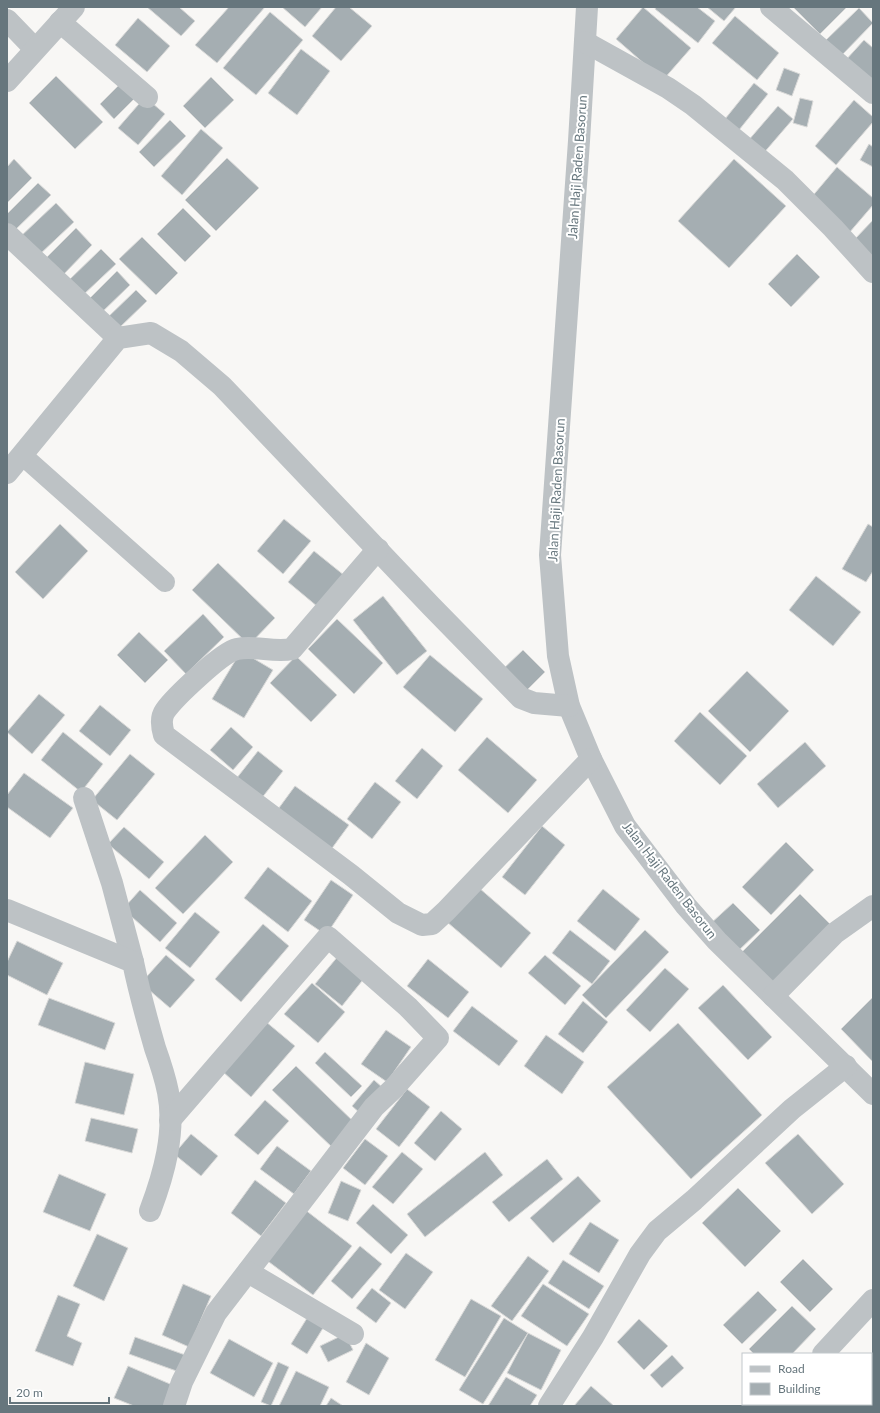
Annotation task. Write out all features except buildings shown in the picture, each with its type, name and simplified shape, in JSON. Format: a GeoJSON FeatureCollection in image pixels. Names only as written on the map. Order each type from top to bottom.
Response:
{"type":"FeatureCollection","features":[{"type":"Feature","properties":{"kind":"street","name":"Jalan Haji Raden Basorun"},"geometry":{"type":"LineString","coordinates":[[587,7],[550,555],[558,656],[569,706],[592,758],[630,832],[686,906],[712,935],[873,1094]]}},
{"type":"Feature","properties":{"kind":"street"},"geometry":{"type":"LineString","coordinates":[[771,7],[873,93]]}},
{"type":"Feature","properties":{"kind":"street"},"geometry":{"type":"LineString","coordinates":[[7,81],[67,14],[148,97]]}},
{"type":"Feature","properties":{"kind":"street"},"geometry":{"type":"LineString","coordinates":[[7,20],[35,49]]}},
{"type":"Feature","properties":{"kind":"street"},"geometry":{"type":"LineString","coordinates":[[585,42],[655,80],[693,105],[785,180],[833,228],[873,272]]}},
{"type":"Feature","properties":{"kind":"street"},"geometry":{"type":"LineString","coordinates":[[7,234],[118,338]]}},
{"type":"Feature","properties":{"kind":"street"},"geometry":{"type":"LineString","coordinates":[[7,473],[118,338],[152,333],[181,351],[222,386],[431,606],[521,698],[534,703],[569,706]]}},
{"type":"Feature","properties":{"kind":"street"},"geometry":{"type":"LineString","coordinates":[[378,549],[292,649],[283,651],[237,649],[213,663],[164,712],[161,725],[164,735],[351,874],[398,913],[422,925],[432,924],[446,911],[592,758]]}},
{"type":"Feature","properties":{"kind":"street"},"geometry":{"type":"LineString","coordinates":[[84,798],[112,884],[144,1009],[168,1092],[170,1120],[167,1154],[160,1183],[150,1211]]}},
{"type":"Feature","properties":{"kind":"street"},"geometry":{"type":"LineString","coordinates":[[773,996],[835,933],[873,906]]}},
{"type":"Feature","properties":{"kind":"street"},"geometry":{"type":"LineString","coordinates":[[7,910],[133,962]]}},
{"type":"Feature","properties":{"kind":"street"},"geometry":{"type":"LineString","coordinates":[[170,1120],[328,937],[408,1007],[438,1038],[394,1088],[374,1107],[216,1313],[182,1382],[174,1406]]}},
{"type":"Feature","properties":{"kind":"street"},"geometry":{"type":"LineString","coordinates":[[549,1406],[593,1337],[640,1254],[657,1231],[694,1200],[792,1109],[846,1066]]}},
{"type":"Feature","properties":{"kind":"street"},"geometry":{"type":"LineString","coordinates":[[248,1272],[353,1334]]}},
{"type":"Feature","properties":{"kind":"street"},"geometry":{"type":"LineString","coordinates":[[824,1353],[873,1300]]}},
{"type":"Feature","properties":{"kind":"lane"},"geometry":{"type":"LineString","coordinates":[[22,455],[165,582]]}}]}
